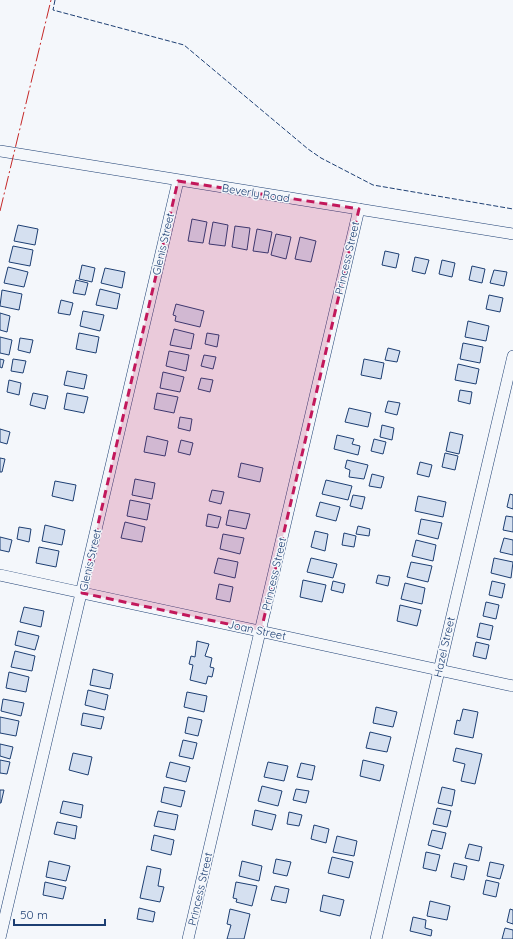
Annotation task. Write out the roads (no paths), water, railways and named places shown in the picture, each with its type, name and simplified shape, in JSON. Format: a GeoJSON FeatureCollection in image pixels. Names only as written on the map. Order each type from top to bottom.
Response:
{"type":"FeatureCollection","features":[{"type":"Feature","properties":{"kind":"street","name":"Beverly Road"},"geometry":{"type":"LineString","coordinates":[[0,151],[513,234]]}},
{"type":"Feature","properties":{"kind":"street","name":"Glenis Street"},"geometry":{"type":"LineString","coordinates":[[0,938],[178,181]]}},
{"type":"Feature","properties":{"kind":"street","name":"Princess Street"},"geometry":{"type":"LineString","coordinates":[[188,939],[359,209]]}},
{"type":"Feature","properties":{"kind":"street","name":"Hazel Street"},"geometry":{"type":"LineString","coordinates":[[376,939],[513,356]]}},
{"type":"Feature","properties":{"kind":"street","name":"Joan Street"},"geometry":{"type":"LineString","coordinates":[[0,575],[513,686]]}}]}
